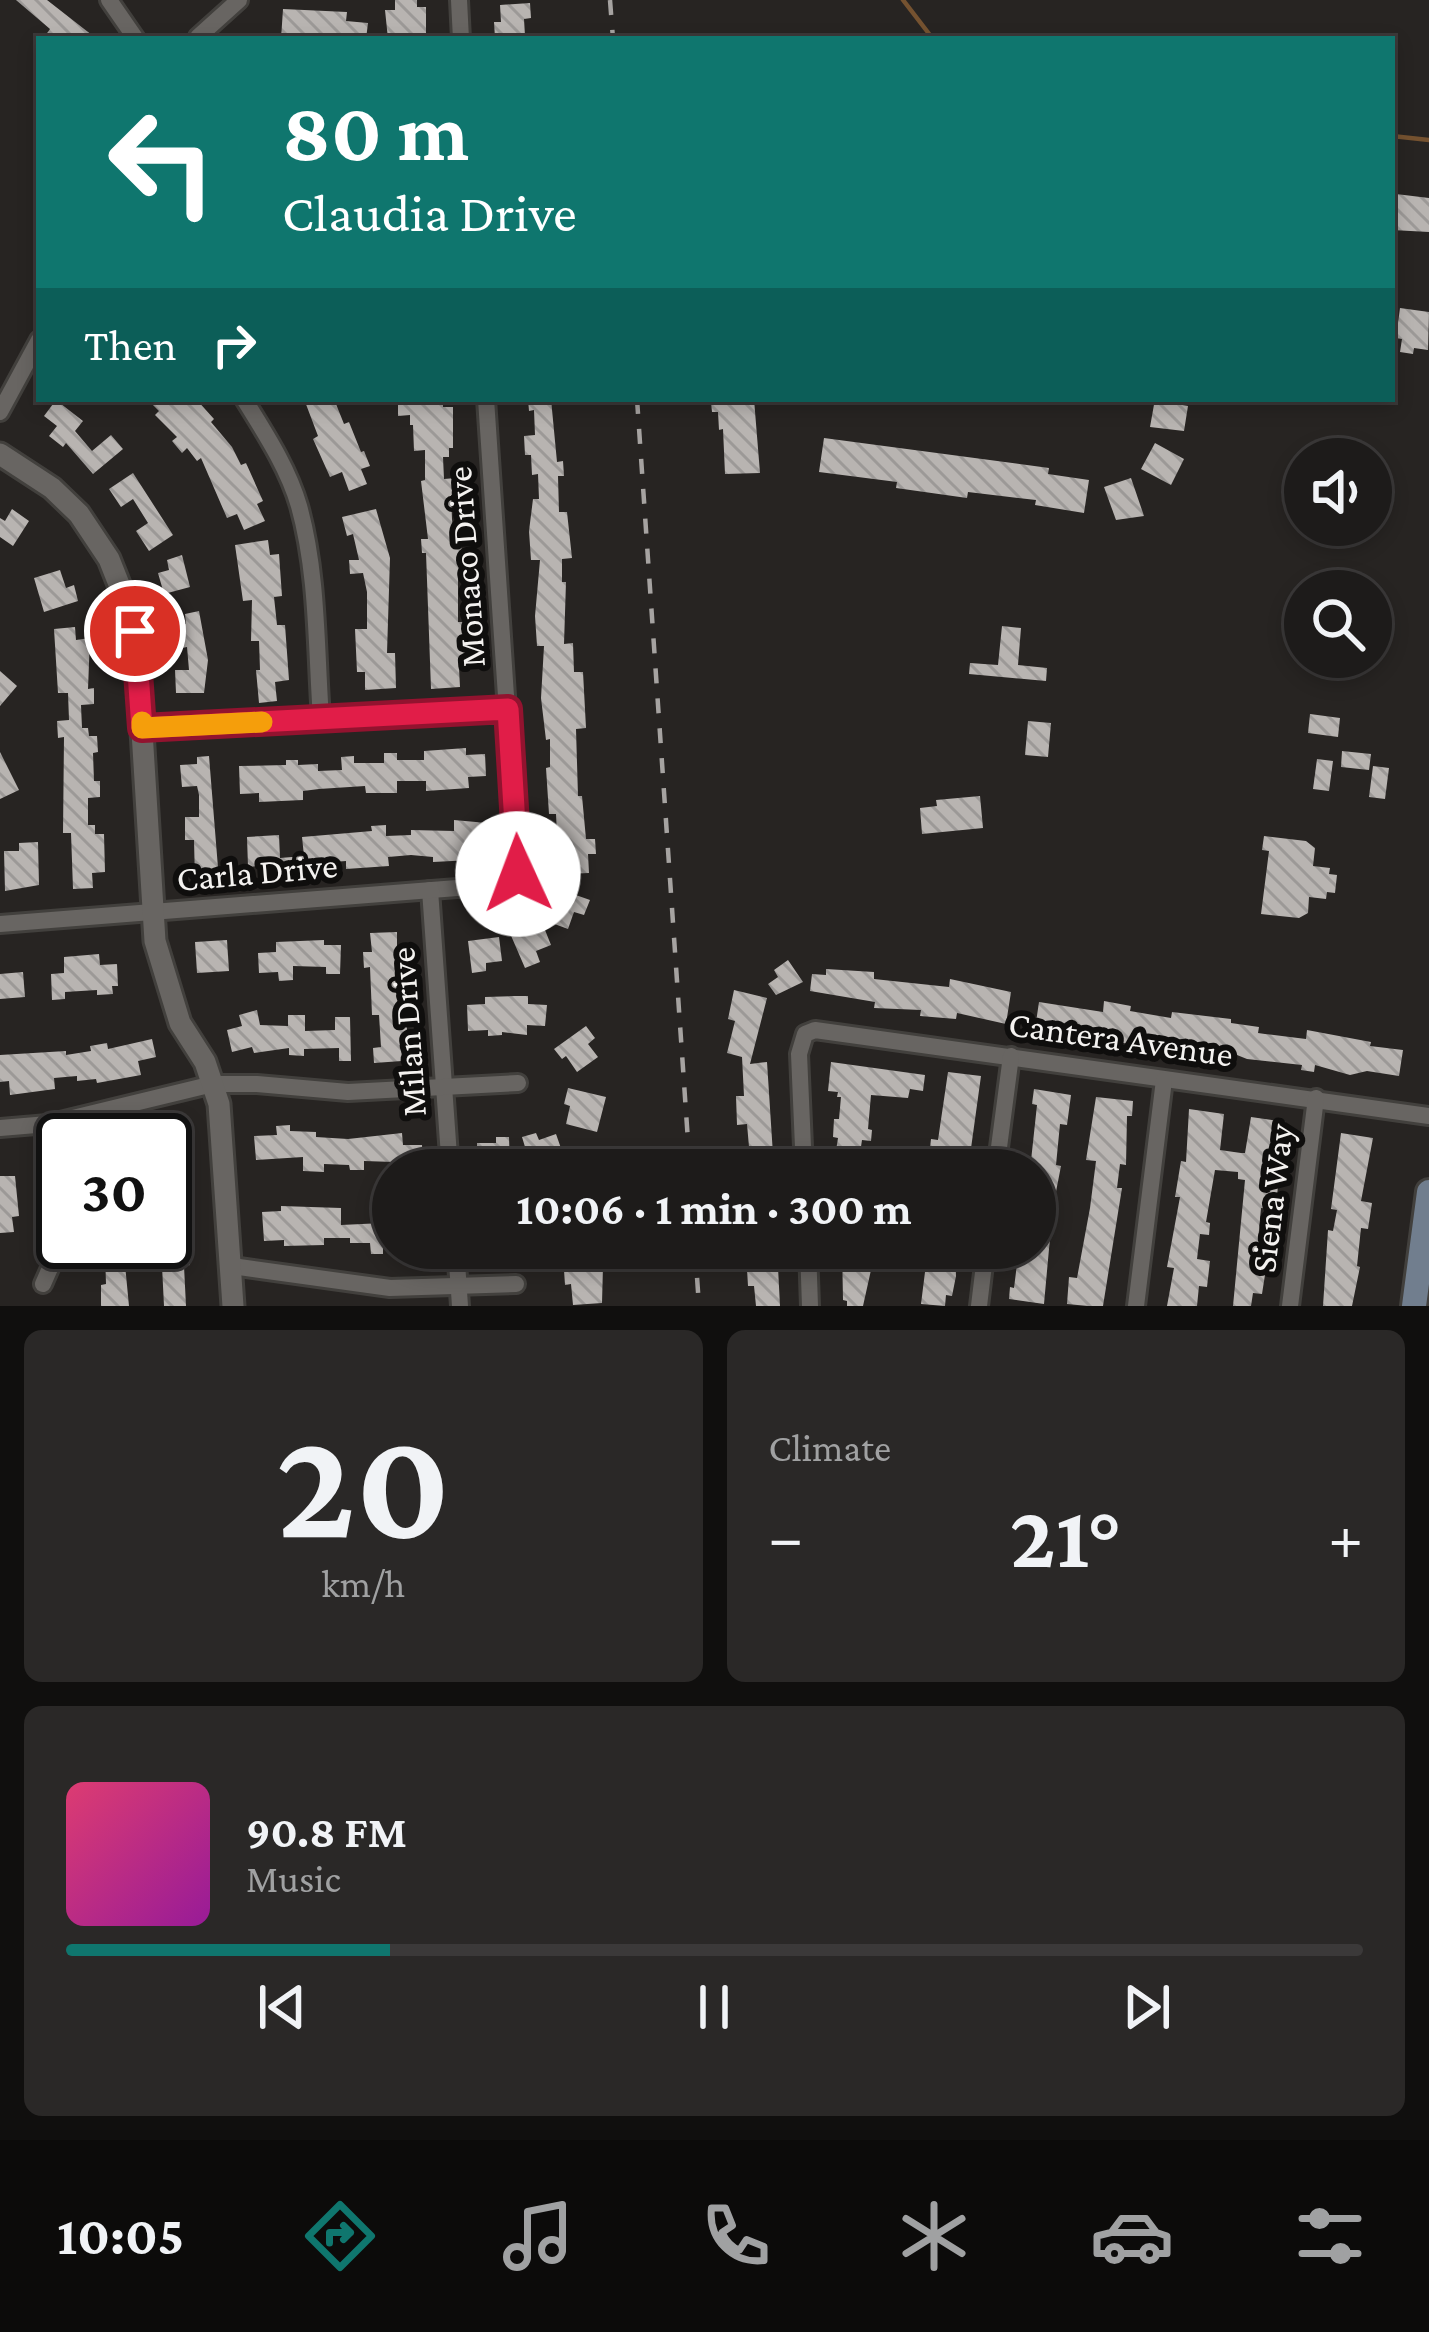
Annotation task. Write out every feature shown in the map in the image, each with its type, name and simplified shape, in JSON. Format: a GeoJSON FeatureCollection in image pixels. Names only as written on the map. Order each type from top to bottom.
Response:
{"type":"FeatureCollection","features":[{"type":"Feature","properties":{"kind":"main road"},"geometry":{"type":"LineString","coordinates":[[1414,1306],[1429,1192]]}},
{"type":"Feature","properties":{"kind":"street"},"geometry":{"type":"LineString","coordinates":[[109,0],[134,36]]}},
{"type":"Feature","properties":{"kind":"street"},"geometry":{"type":"LineString","coordinates":[[200,36],[239,0]]}},
{"type":"Feature","properties":{"kind":"street"},"geometry":{"type":"LineString","coordinates":[[459,0],[461,36]]}},
{"type":"Feature","properties":{"kind":"street"},"geometry":{"type":"LineString","coordinates":[[0,412],[36,346]]}},
{"type":"Feature","properties":{"kind":"street"},"geometry":{"type":"LineString","coordinates":[[246,402],[298,502],[308,546],[322,718]]}},
{"type":"Feature","properties":{"kind":"street","name":"Monaco Drive"},"geometry":{"type":"LineString","coordinates":[[486,402],[518,874]]}},
{"type":"Feature","properties":{"kind":"street"},"geometry":{"type":"LineString","coordinates":[[0,454],[52,488],[80,514],[110,559],[135,631],[151,913],[157,951],[180,1023],[206,1062],[219,1103],[233,1306]]}},
{"type":"Feature","properties":{"kind":"street"},"geometry":{"type":"LineString","coordinates":[[142,728],[508,709]]}},
{"type":"Feature","properties":{"kind":"street","name":"Carla Drive"},"geometry":{"type":"LineString","coordinates":[[0,924],[495,884],[518,874]]}},
{"type":"Feature","properties":{"kind":"street","name":"Milan Drive"},"geometry":{"type":"LineString","coordinates":[[430,890],[449,1149]]}},
{"type":"Feature","properties":{"kind":"street","name":"Cantera Avenue"},"geometry":{"type":"LineString","coordinates":[[803,1149],[799,1054],[805,1034],[825,1029],[1429,1116]]}},
{"type":"Feature","properties":{"kind":"street"},"geometry":{"type":"LineString","coordinates":[[999,1149],[1011,1056]]}},
{"type":"Feature","properties":{"kind":"street"},"geometry":{"type":"LineString","coordinates":[[1136,1306],[1164,1080]]}},
{"type":"Feature","properties":{"kind":"street"},"geometry":{"type":"LineString","coordinates":[[93,1113],[213,1084],[348,1092],[518,1083]]}},
{"type":"Feature","properties":{"kind":"street","name":"Siena Way"},"geometry":{"type":"LineString","coordinates":[[1291,1306],[1316,1098]]}},
{"type":"Feature","properties":{"kind":"street"},"geometry":{"type":"LineString","coordinates":[[0,1127],[36,1125]]}},
{"type":"Feature","properties":{"kind":"street"},"geometry":{"type":"LineString","coordinates":[[232,1266],[390,1288],[516,1284]]}},
{"type":"Feature","properties":{"kind":"street"},"geometry":{"type":"LineString","coordinates":[[43,1284],[50,1269]]}},
{"type":"Feature","properties":{"kind":"street"},"geometry":{"type":"LineString","coordinates":[[457,1269],[460,1306]]}},
{"type":"Feature","properties":{"kind":"street"},"geometry":{"type":"LineString","coordinates":[[809,1269],[810,1306]]}},
{"type":"Feature","properties":{"kind":"street"},"geometry":{"type":"LineString","coordinates":[[979,1306],[983,1269]]}},
{"type":"Feature","properties":{"kind":"building"},"geometry":{"type":"Polygon","coordinates":[[[16,0],[47,0],[93,36],[45,36],[50,29],[16,0]]]}},
{"type":"Feature","properties":{"kind":"building"},"geometry":{"type":"Polygon","coordinates":[[[395,0],[417,0],[417,7],[426,7],[426,36],[388,36],[385,10],[395,10],[395,0]]]}},
{"type":"Feature","properties":{"kind":"building"},"geometry":{"type":"Polygon","coordinates":[[[530,3],[525,36],[495,36],[494,22],[501,22],[500,5],[530,3]]]}},
{"type":"Feature","properties":{"kind":"building"},"geometry":{"type":"Polygon","coordinates":[[[283,9],[347,12],[346,21],[368,23],[366,36],[281,36],[283,9]]]}},
{"type":"Feature","properties":{"kind":"building"},"geometry":{"type":"Polygon","coordinates":[[[1396,194],[1429,198],[1429,232],[1395,230],[1396,194]]]}},
{"type":"Feature","properties":{"kind":"building"},"geometry":{"type":"Polygon","coordinates":[[[1400,308],[1429,312],[1428,350],[1400,352],[1402,339],[1396,338],[1400,308]]]}},
{"type":"Feature","properties":{"kind":"building"},"geometry":{"type":"Polygon","coordinates":[[[59,402],[83,421],[75,431],[92,451],[111,435],[123,449],[93,474],[66,443],[63,447],[49,436],[57,426],[44,416],[59,402]]]}},
{"type":"Feature","properties":{"kind":"building"},"geometry":{"type":"Polygon","coordinates":[[[150,402],[199,402],[241,465],[246,463],[263,501],[257,504],[265,521],[244,530],[237,514],[227,518],[201,458],[197,461],[187,448],[182,453],[172,441],[177,437],[155,415],[159,411],[150,402]]]}},
{"type":"Feature","properties":{"kind":"building"},"geometry":{"type":"Polygon","coordinates":[[[305,402],[335,402],[370,466],[361,469],[367,484],[349,491],[342,472],[330,477],[313,439],[318,436],[305,402]]]}},
{"type":"Feature","properties":{"kind":"building"},"geometry":{"type":"Polygon","coordinates":[[[398,402],[443,402],[443,407],[453,407],[453,448],[449,448],[449,457],[443,457],[444,479],[456,478],[452,519],[454,540],[461,539],[458,622],[467,622],[469,667],[459,668],[460,687],[431,689],[426,553],[422,553],[421,539],[428,539],[421,481],[425,480],[425,450],[414,451],[410,415],[398,416],[398,402]]]}},
{"type":"Feature","properties":{"kind":"building"},"geometry":{"type":"Polygon","coordinates":[[[528,402],[551,402],[557,462],[563,461],[564,476],[558,476],[559,512],[567,512],[572,558],[562,559],[564,644],[573,643],[574,672],[583,672],[586,728],[576,729],[578,796],[582,796],[586,839],[595,839],[596,854],[588,854],[589,873],[567,874],[566,855],[558,855],[556,814],[549,814],[546,768],[550,767],[550,739],[546,740],[541,698],[544,646],[537,646],[535,616],[540,560],[531,560],[529,531],[533,499],[539,499],[538,474],[532,475],[524,436],[535,435],[534,410],[529,411],[528,402]]]}},
{"type":"Feature","properties":{"kind":"building"},"geometry":{"type":"Polygon","coordinates":[[[711,402],[754,402],[760,473],[725,474],[723,429],[719,430],[718,412],[712,412],[711,402]]]}},
{"type":"Feature","properties":{"kind":"building"},"geometry":{"type":"Polygon","coordinates":[[[1154,402],[1188,406],[1184,431],[1150,427],[1154,402]]]}},
{"type":"Feature","properties":{"kind":"building"},"geometry":{"type":"Polygon","coordinates":[[[824,438],[1049,468],[1048,474],[1089,480],[1084,513],[1035,505],[1036,500],[968,492],[967,498],[896,488],[897,482],[819,472],[824,438]]]}},
{"type":"Feature","properties":{"kind":"building"},"geometry":{"type":"Polygon","coordinates":[[[1155,443],[1184,459],[1171,485],[1141,469],[1155,443]]]}},
{"type":"Feature","properties":{"kind":"building"},"geometry":{"type":"Polygon","coordinates":[[[133,473],[173,535],[149,551],[136,531],[148,523],[133,499],[121,507],[109,489],[133,473]]]}},
{"type":"Feature","properties":{"kind":"building"},"geometry":{"type":"Polygon","coordinates":[[[1131,478],[1144,516],[1116,520],[1104,487],[1131,478]]]}},
{"type":"Feature","properties":{"kind":"building"},"geometry":{"type":"Polygon","coordinates":[[[12,509],[29,521],[13,546],[0,537],[0,518],[5,521],[12,509]]]}},
{"type":"Feature","properties":{"kind":"building"},"geometry":{"type":"Polygon","coordinates":[[[376,509],[390,558],[387,653],[395,653],[396,688],[365,690],[365,672],[357,672],[355,629],[367,629],[367,592],[363,573],[350,574],[349,560],[359,560],[353,534],[347,536],[342,517],[376,509]]]}},
{"type":"Feature","properties":{"kind":"building"},"geometry":{"type":"Polygon","coordinates":[[[268,540],[270,555],[279,554],[282,596],[274,597],[277,625],[285,625],[289,680],[275,682],[277,701],[259,703],[259,641],[251,641],[252,600],[243,601],[235,545],[268,540]]]}},
{"type":"Feature","properties":{"kind":"building"},"geometry":{"type":"Polygon","coordinates":[[[182,555],[190,587],[164,594],[158,573],[169,570],[167,560],[182,555]]]}},
{"type":"Feature","properties":{"kind":"building"},"geometry":{"type":"Polygon","coordinates":[[[60,570],[66,588],[74,585],[78,601],[44,612],[34,578],[60,570]]]}},
{"type":"Feature","properties":{"kind":"building"},"geometry":{"type":"Polygon","coordinates":[[[199,611],[208,660],[204,693],[176,693],[175,670],[189,670],[187,647],[177,649],[173,626],[186,624],[185,614],[199,611]]]}},
{"type":"Feature","properties":{"kind":"building"},"geometry":{"type":"Polygon","coordinates":[[[1002,626],[1021,628],[1018,665],[1047,668],[1046,681],[969,674],[970,663],[998,665],[1002,626]]]}},
{"type":"Feature","properties":{"kind":"building"},"geometry":{"type":"Polygon","coordinates":[[[75,627],[76,640],[90,638],[88,689],[94,688],[94,704],[81,705],[82,728],[88,728],[89,736],[97,736],[94,781],[100,781],[100,797],[88,798],[88,825],[95,825],[95,834],[104,834],[105,872],[92,873],[93,888],[73,889],[71,833],[63,833],[64,737],[58,738],[57,721],[69,720],[68,693],[58,693],[54,629],[75,627]]]}},
{"type":"Feature","properties":{"kind":"building"},"geometry":{"type":"Polygon","coordinates":[[[0,671],[17,686],[0,706],[0,671]]]}},
{"type":"Feature","properties":{"kind":"building"},"geometry":{"type":"Polygon","coordinates":[[[1310,714],[1340,718],[1338,737],[1308,733],[1310,714]]]}},
{"type":"Feature","properties":{"kind":"building"},"geometry":{"type":"Polygon","coordinates":[[[1028,721],[1051,723],[1048,757],[1025,755],[1028,721]]]}},
{"type":"Feature","properties":{"kind":"building"},"geometry":{"type":"Polygon","coordinates":[[[466,748],[466,755],[485,754],[486,776],[468,777],[469,788],[426,791],[426,781],[397,781],[397,793],[366,793],[365,786],[319,789],[303,791],[303,800],[259,802],[259,793],[240,794],[239,766],[286,765],[286,760],[298,760],[298,765],[318,764],[318,771],[342,770],[341,757],[354,756],[354,763],[384,763],[384,753],[397,753],[397,760],[424,760],[424,751],[466,748]]]}},
{"type":"Feature","properties":{"kind":"building"},"geometry":{"type":"Polygon","coordinates":[[[1342,751],[1371,754],[1369,770],[1341,767],[1342,751]]]}},
{"type":"Feature","properties":{"kind":"building"},"geometry":{"type":"Polygon","coordinates":[[[0,752],[19,790],[0,799],[0,752]]]}},
{"type":"Feature","properties":{"kind":"building"},"geometry":{"type":"Polygon","coordinates":[[[209,756],[219,880],[195,881],[194,840],[185,840],[185,817],[199,817],[199,795],[197,786],[182,787],[180,765],[197,764],[197,757],[209,756]]]}},
{"type":"Feature","properties":{"kind":"building"},"geometry":{"type":"Polygon","coordinates":[[[1317,759],[1333,761],[1329,791],[1313,789],[1317,759]]]}},
{"type":"Feature","properties":{"kind":"building"},"geometry":{"type":"Polygon","coordinates":[[[1373,766],[1389,768],[1385,799],[1369,797],[1373,766]]]}},
{"type":"Feature","properties":{"kind":"building"},"geometry":{"type":"Polygon","coordinates":[[[980,796],[983,828],[922,834],[920,808],[937,806],[936,800],[980,796]]]}},
{"type":"Feature","properties":{"kind":"building"},"geometry":{"type":"Polygon","coordinates":[[[454,820],[487,823],[488,851],[471,851],[472,860],[433,862],[433,857],[411,855],[388,857],[389,866],[346,869],[346,861],[268,874],[267,865],[248,867],[247,837],[279,835],[280,858],[304,856],[302,837],[372,831],[371,826],[386,825],[386,836],[411,835],[411,830],[454,831],[454,820]]]}},
{"type":"Feature","properties":{"kind":"building"},"geometry":{"type":"Polygon","coordinates":[[[1264,836],[1306,841],[1315,848],[1313,866],[1330,868],[1329,874],[1337,875],[1335,893],[1327,892],[1326,899],[1309,897],[1308,913],[1299,918],[1261,914],[1269,851],[1262,850],[1264,836]]]}},
{"type":"Feature","properties":{"kind":"building"},"geometry":{"type":"Polygon","coordinates":[[[38,842],[39,885],[5,891],[4,851],[19,851],[19,843],[38,842]]]}},
{"type":"Feature","properties":{"kind":"building"},"geometry":{"type":"Polygon","coordinates":[[[553,887],[590,900],[584,915],[574,912],[568,929],[549,922],[556,902],[549,900],[553,887]]]}},
{"type":"Feature","properties":{"kind":"building"},"geometry":{"type":"Polygon","coordinates":[[[543,925],[551,945],[536,951],[540,962],[525,968],[509,931],[523,926],[525,932],[543,925]]]}},
{"type":"Feature","properties":{"kind":"building"},"geometry":{"type":"Polygon","coordinates":[[[397,932],[397,1000],[405,999],[408,1045],[401,1045],[402,1061],[374,1063],[373,1048],[381,1047],[379,1015],[372,1015],[370,967],[364,968],[363,952],[372,952],[370,933],[397,932]]]}},
{"type":"Feature","properties":{"kind":"building"},"geometry":{"type":"Polygon","coordinates":[[[499,937],[502,961],[486,963],[486,971],[472,973],[468,941],[499,937]]]}},
{"type":"Feature","properties":{"kind":"building"},"geometry":{"type":"Polygon","coordinates":[[[227,940],[229,971],[197,973],[195,942],[227,940]]]}},
{"type":"Feature","properties":{"kind":"building"},"geometry":{"type":"Polygon","coordinates":[[[324,940],[324,945],[341,945],[340,974],[326,974],[326,967],[293,966],[293,980],[279,981],[278,972],[259,973],[258,953],[276,952],[276,942],[324,940]]]}},
{"type":"Feature","properties":{"kind":"building"},"geometry":{"type":"Polygon","coordinates":[[[99,954],[100,965],[117,964],[118,986],[112,986],[113,994],[65,992],[65,999],[52,1000],[51,974],[64,973],[64,957],[99,954]]]}},
{"type":"Feature","properties":{"kind":"building"},"geometry":{"type":"Polygon","coordinates":[[[788,960],[803,982],[776,995],[768,984],[778,977],[774,970],[788,960]]]}},
{"type":"Feature","properties":{"kind":"building"},"geometry":{"type":"Polygon","coordinates":[[[826,969],[874,972],[874,979],[949,987],[950,979],[1011,992],[1006,1024],[957,1013],[956,1019],[920,1016],[921,1010],[874,1008],[875,1002],[810,991],[812,974],[826,975],[826,969]]]}},
{"type":"Feature","properties":{"kind":"building"},"geometry":{"type":"Polygon","coordinates":[[[23,972],[25,997],[0,999],[0,974],[23,972]]]}},
{"type":"Feature","properties":{"kind":"building"},"geometry":{"type":"Polygon","coordinates":[[[734,990],[767,998],[750,1064],[767,1062],[773,1149],[749,1149],[747,1124],[737,1125],[736,1096],[744,1096],[742,1057],[727,1053],[735,1021],[728,1019],[734,990]]]}},
{"type":"Feature","properties":{"kind":"building"},"geometry":{"type":"Polygon","coordinates":[[[528,996],[528,1004],[547,1005],[545,1026],[527,1025],[527,1035],[502,1032],[488,1036],[488,1030],[468,1031],[467,1005],[485,1004],[485,997],[528,996]]]}},
{"type":"Feature","properties":{"kind":"building"},"geometry":{"type":"Polygon","coordinates":[[[1104,1001],[1171,1018],[1172,1012],[1231,1019],[1231,1023],[1259,1027],[1258,1033],[1306,1039],[1307,1030],[1403,1050],[1399,1076],[1367,1071],[1350,1075],[1315,1065],[1314,1072],[1301,1070],[1302,1065],[1232,1053],[1211,1050],[1210,1058],[1183,1053],[1184,1047],[1161,1045],[1161,1049],[1035,1029],[1039,1002],[1103,1012],[1104,1001]]]}},
{"type":"Feature","properties":{"kind":"building"},"geometry":{"type":"Polygon","coordinates":[[[257,1010],[260,1025],[288,1026],[288,1015],[305,1015],[305,1031],[335,1030],[335,1017],[350,1017],[351,1061],[339,1061],[339,1048],[304,1049],[304,1056],[289,1055],[289,1048],[232,1052],[227,1030],[242,1026],[239,1015],[257,1010]]]}},
{"type":"Feature","properties":{"kind":"building"},"geometry":{"type":"Polygon","coordinates":[[[586,1026],[595,1038],[588,1044],[598,1057],[577,1072],[554,1049],[586,1026]]]}},
{"type":"Feature","properties":{"kind":"building"},"geometry":{"type":"Polygon","coordinates":[[[152,1039],[156,1057],[138,1061],[141,1075],[97,1083],[96,1079],[77,1081],[77,1076],[54,1078],[55,1089],[10,1095],[9,1081],[0,1082],[0,1055],[66,1051],[66,1055],[91,1051],[90,1046],[107,1043],[108,1049],[152,1039]]]}},
{"type":"Feature","properties":{"kind":"building"},"geometry":{"type":"Polygon","coordinates":[[[831,1062],[925,1075],[923,1091],[910,1089],[908,1098],[871,1095],[871,1141],[862,1140],[861,1149],[836,1149],[834,1119],[839,1119],[841,1097],[828,1091],[831,1062]]]}},
{"type":"Feature","properties":{"kind":"building"},"geometry":{"type":"Polygon","coordinates":[[[948,1072],[981,1076],[971,1149],[930,1149],[931,1139],[938,1140],[948,1072]]]}},
{"type":"Feature","properties":{"kind":"building"},"geometry":{"type":"Polygon","coordinates":[[[568,1088],[606,1097],[597,1132],[566,1124],[568,1088]]]}},
{"type":"Feature","properties":{"kind":"building"},"geometry":{"type":"Polygon","coordinates":[[[1034,1089],[1071,1095],[1067,1125],[1060,1124],[1056,1165],[1056,1149],[1032,1149],[1037,1105],[1032,1104],[1034,1089]]]}},
{"type":"Feature","properties":{"kind":"building"},"geometry":{"type":"Polygon","coordinates":[[[1096,1097],[1133,1101],[1132,1116],[1127,1116],[1126,1165],[1120,1164],[1117,1188],[1122,1188],[1103,1306],[1088,1306],[1067,1304],[1069,1277],[1077,1278],[1090,1208],[1096,1161],[1086,1160],[1096,1097]]]}},
{"type":"Feature","properties":{"kind":"building"},"geometry":{"type":"Polygon","coordinates":[[[1189,1109],[1224,1114],[1220,1150],[1241,1153],[1245,1153],[1251,1117],[1286,1122],[1274,1172],[1280,1173],[1275,1209],[1261,1208],[1258,1241],[1270,1243],[1262,1294],[1253,1293],[1251,1306],[1233,1306],[1245,1180],[1238,1179],[1238,1172],[1215,1170],[1206,1222],[1210,1223],[1209,1235],[1200,1234],[1197,1259],[1210,1261],[1207,1287],[1199,1286],[1197,1306],[1167,1306],[1174,1268],[1167,1267],[1180,1197],[1175,1197],[1181,1161],[1186,1162],[1189,1109]]]}},
{"type":"Feature","properties":{"kind":"building"},"geometry":{"type":"Polygon","coordinates":[[[276,1126],[316,1132],[316,1137],[348,1139],[402,1133],[403,1145],[422,1145],[422,1149],[372,1149],[372,1161],[364,1161],[364,1170],[324,1164],[324,1172],[303,1171],[303,1157],[256,1160],[254,1136],[277,1135],[276,1126]]]}},
{"type":"Feature","properties":{"kind":"building"},"geometry":{"type":"Polygon","coordinates":[[[536,1133],[539,1140],[556,1134],[561,1149],[526,1149],[522,1137],[536,1133]]]}},
{"type":"Feature","properties":{"kind":"building"},"geometry":{"type":"Polygon","coordinates":[[[1341,1133],[1373,1138],[1361,1201],[1372,1203],[1368,1229],[1361,1228],[1352,1306],[1323,1306],[1328,1230],[1333,1231],[1337,1210],[1331,1209],[1341,1133]]]}},
{"type":"Feature","properties":{"kind":"building"},"geometry":{"type":"Polygon","coordinates":[[[496,1137],[509,1137],[509,1149],[477,1149],[477,1143],[496,1143],[496,1137]]]}},
{"type":"Feature","properties":{"kind":"building"},"geometry":{"type":"Polygon","coordinates":[[[0,1176],[15,1176],[19,1216],[12,1217],[14,1232],[0,1233],[0,1176]]]}},
{"type":"Feature","properties":{"kind":"building"},"geometry":{"type":"Polygon","coordinates":[[[281,1206],[341,1208],[341,1225],[372,1224],[372,1254],[370,1243],[350,1243],[350,1238],[324,1238],[324,1245],[284,1246],[284,1240],[264,1241],[262,1212],[281,1211],[281,1206]]]}},
{"type":"Feature","properties":{"kind":"building"},"geometry":{"type":"Polygon","coordinates":[[[106,1269],[125,1269],[129,1306],[101,1306],[101,1285],[106,1284],[106,1269]]]}},
{"type":"Feature","properties":{"kind":"building"},"geometry":{"type":"Polygon","coordinates":[[[162,1269],[184,1269],[186,1306],[164,1306],[162,1269]]]}},
{"type":"Feature","properties":{"kind":"building"},"geometry":{"type":"Polygon","coordinates":[[[603,1269],[602,1303],[573,1305],[564,1270],[603,1269]]]}},
{"type":"Feature","properties":{"kind":"building"},"geometry":{"type":"Polygon","coordinates":[[[747,1269],[778,1269],[780,1306],[756,1306],[754,1286],[748,1286],[747,1269]]]}},
{"type":"Feature","properties":{"kind":"building"},"geometry":{"type":"Polygon","coordinates":[[[842,1269],[871,1269],[863,1306],[847,1306],[842,1269]]]}},
{"type":"Feature","properties":{"kind":"building"},"geometry":{"type":"Polygon","coordinates":[[[956,1269],[952,1296],[946,1295],[945,1306],[921,1304],[925,1272],[919,1271],[956,1269]]]}},
{"type":"Feature","properties":{"kind":"building"},"geometry":{"type":"Polygon","coordinates":[[[1016,1269],[1047,1269],[1044,1304],[1009,1299],[1010,1287],[1014,1288],[1016,1269]]]}},
{"type":"Feature","properties":{"kind":"waterway"},"geometry":{"type":"LineString","coordinates":[[903,0],[931,36]]}},
{"type":"Feature","properties":{"kind":"waterway"},"geometry":{"type":"LineString","coordinates":[[1395,136],[1429,140]]}},
{"type":"Feature","properties":{"kind":"railway"},"geometry":{"type":"LineString","coordinates":[[610,0],[613,36]]}},
{"type":"Feature","properties":{"kind":"railway"},"geometry":{"type":"LineString","coordinates":[[637,402],[689,1149]]}},
{"type":"Feature","properties":{"kind":"railway"},"geometry":{"type":"LineString","coordinates":[[696,1269],[699,1306]]}},
{"type":"Feature","properties":{"kind":"slow traffic"},"geometry":{"type":"LineString","coordinates":[[142,722],[142,728],[262,722]]}},
{"type":"Feature","properties":{"kind":"route"},"geometry":{"type":"LineString","coordinates":[[135,631],[142,728],[508,709],[518,874]]}}]}
